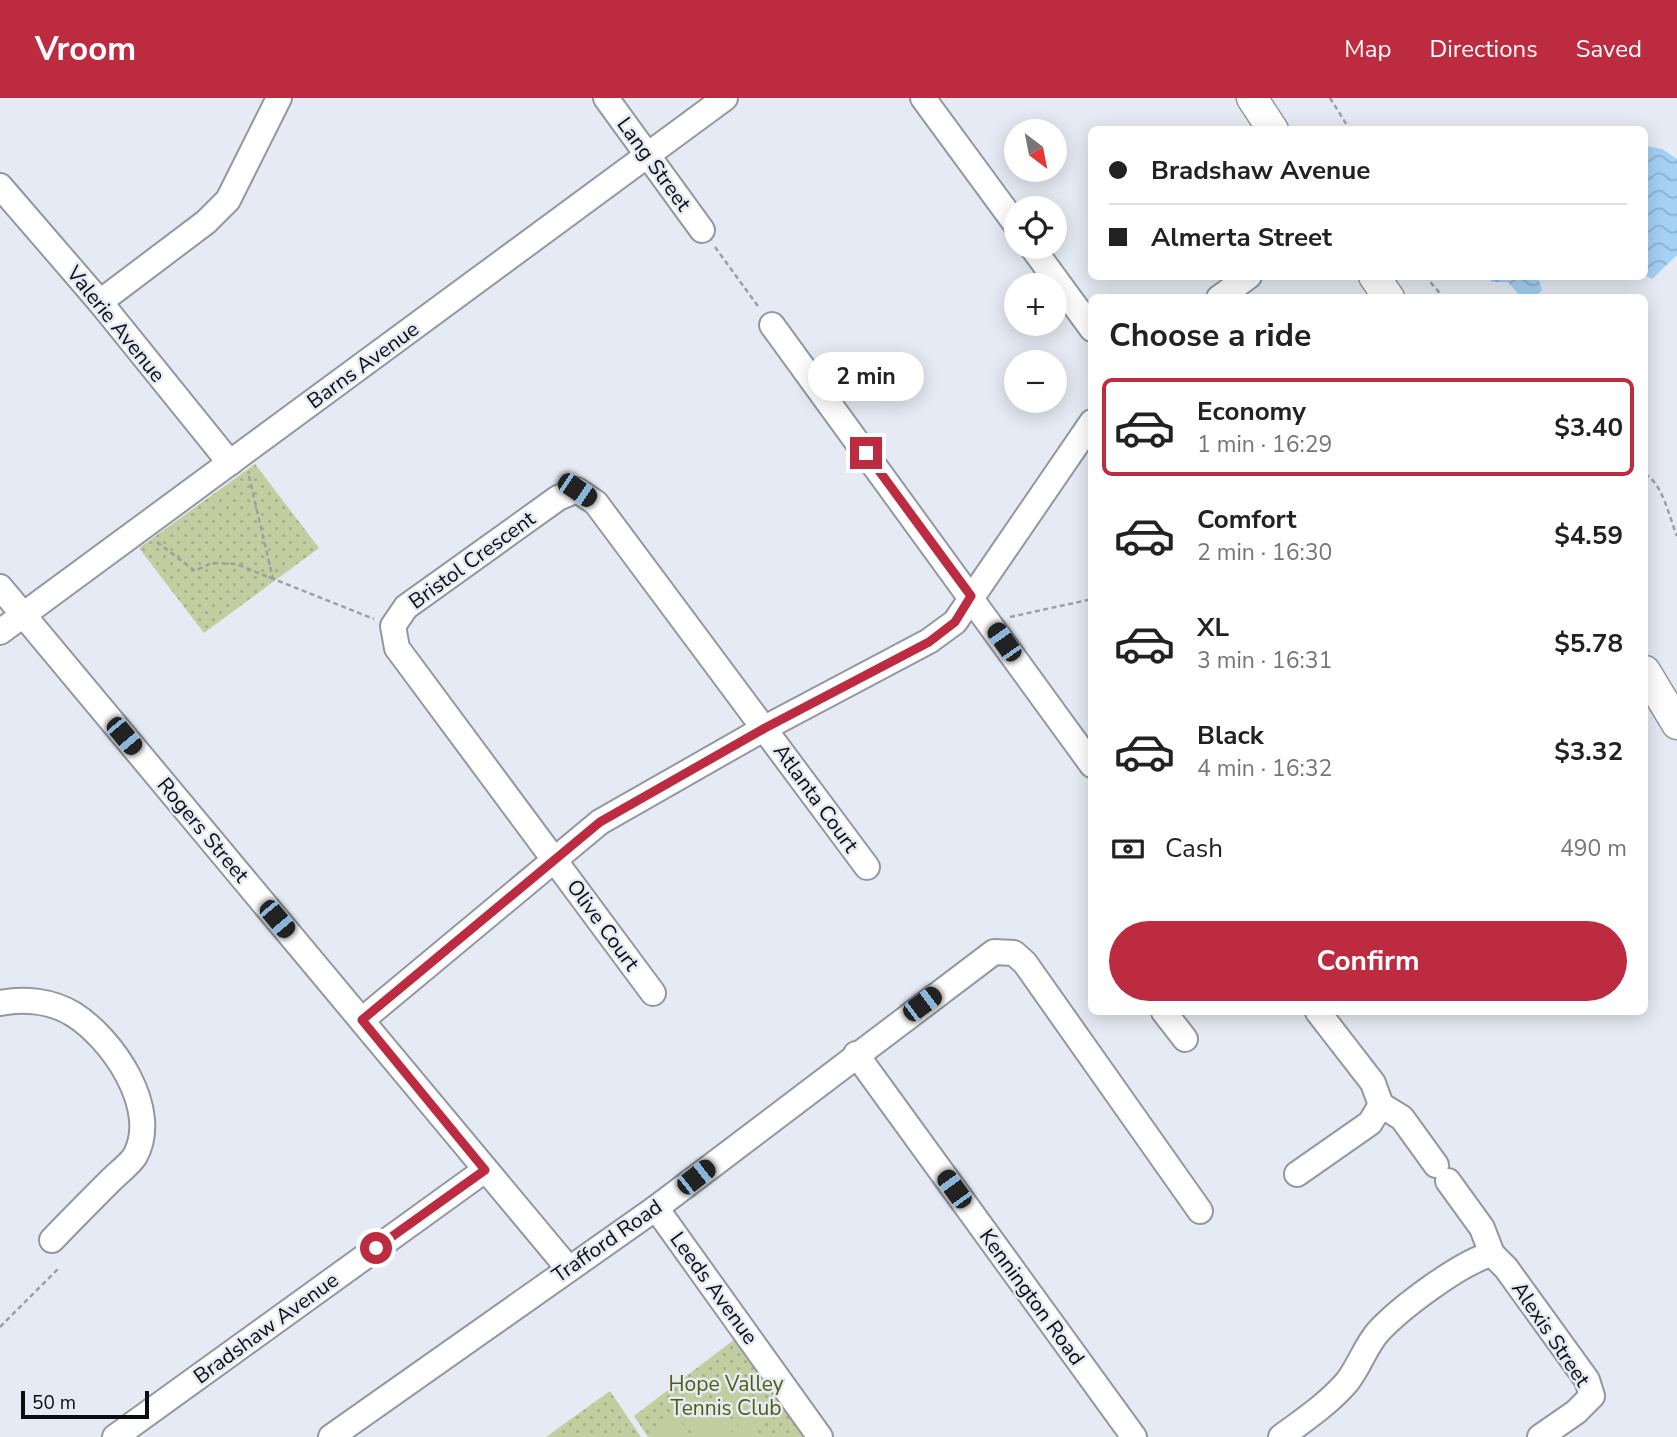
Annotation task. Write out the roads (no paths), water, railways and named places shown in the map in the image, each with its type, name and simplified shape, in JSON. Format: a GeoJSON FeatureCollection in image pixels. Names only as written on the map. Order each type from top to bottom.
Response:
{"type":"FeatureCollection","features":[{"type":"Feature","properties":{"kind":"main road"},"geometry":{"type":"LineString","coordinates":[[1252,98],[1270,126]]}},
{"type":"Feature","properties":{"kind":"main road"},"geometry":{"type":"LineString","coordinates":[[1648,676],[1677,724]]}},
{"type":"Feature","properties":{"kind":"street"},"geometry":{"type":"LineString","coordinates":[[100,302],[206,222],[228,200],[279,98]]}},
{"type":"Feature","properties":{"kind":"street","name":"Lang Street"},"geometry":{"type":"LineString","coordinates":[[606,98],[702,230]]}},
{"type":"Feature","properties":{"kind":"street","name":"Barns Avenue"},"geometry":{"type":"LineString","coordinates":[[0,632],[725,98]]}},
{"type":"Feature","properties":{"kind":"street"},"geometry":{"type":"LineString","coordinates":[[923,98],[1004,208]]}},
{"type":"Feature","properties":{"kind":"street","name":"Valerie Avenue"},"geometry":{"type":"LineString","coordinates":[[0,186],[237,458]]}},
{"type":"Feature","properties":{"kind":"street"},"geometry":{"type":"LineString","coordinates":[[1041,259],[1088,324]]}},
{"type":"Feature","properties":{"kind":"street"},"geometry":{"type":"LineString","coordinates":[[1224,294],[1244,280]]}},
{"type":"Feature","properties":{"kind":"street"},"geometry":{"type":"LineString","coordinates":[[772,325],[1088,759]]}},
{"type":"Feature","properties":{"kind":"street"},"geometry":{"type":"LineString","coordinates":[[362,1020],[554,858],[633,802],[765,728],[929,642],[955,622],[1088,428]]}},
{"type":"Feature","properties":{"kind":"street","name":"Bristol Crescent"},"geometry":{"type":"LineString","coordinates":[[554,858],[397,648],[393,626],[405,607],[558,498],[577,490],[596,503],[765,728]]}},
{"type":"Feature","properties":{"kind":"street","name":"Rogers Street"},"geometry":{"type":"LineString","coordinates":[[0,587],[568,1268]]}},
{"type":"Feature","properties":{"kind":"street","name":"Atlanta Court"},"geometry":{"type":"LineString","coordinates":[[765,728],[867,867]]}},
{"type":"Feature","properties":{"kind":"street","name":"Olive Court"},"geometry":{"type":"LineString","coordinates":[[554,858],[653,993]]}},
{"type":"Feature","properties":{"kind":"street","name":"Trafford Road"},"geometry":{"type":"LineString","coordinates":[[331,1437],[656,1208],[994,952],[1005,950],[1017,954],[1200,1211]]}},
{"type":"Feature","properties":{"kind":"street"},"geometry":{"type":"LineString","coordinates":[[0,1003],[44,1002],[73,1014],[109,1046],[133,1084],[141,1108],[143,1132],[135,1156],[51,1240]]}},
{"type":"Feature","properties":{"kind":"street"},"geometry":{"type":"LineString","coordinates":[[1166,1015],[1185,1040]]}},
{"type":"Feature","properties":{"kind":"street"},"geometry":{"type":"LineString","coordinates":[[1281,1437],[1321,1408],[1348,1381],[1376,1334],[1396,1315],[1475,1259],[1492,1254],[1482,1228],[1402,1118],[1381,1105],[1373,1083],[1329,1015]]}},
{"type":"Feature","properties":{"kind":"street","name":"Kennington Road"},"geometry":{"type":"LineString","coordinates":[[856,1054],[1134,1437]]}},
{"type":"Feature","properties":{"kind":"street"},"geometry":{"type":"LineString","coordinates":[[1297,1174],[1370,1123],[1381,1105]]}},
{"type":"Feature","properties":{"kind":"street","name":"Bradshaw Avenue"},"geometry":{"type":"LineString","coordinates":[[115,1437],[485,1170]]}},
{"type":"Feature","properties":{"kind":"street","name":"Leeds Avenue"},"geometry":{"type":"LineString","coordinates":[[656,1208],[820,1437]]}},
{"type":"Feature","properties":{"kind":"street","name":"Alexis Street"},"geometry":{"type":"LineString","coordinates":[[1492,1254],[1506,1268],[1587,1380],[1592,1396],[1540,1437]]}},
{"type":"Feature","properties":{"kind":"water"},"geometry":{"type":"Polygon","coordinates":[[[1648,147],[1662,149],[1677,159],[1677,255],[1652,279],[1648,277],[1648,147]]]}},
{"type":"Feature","properties":{"kind":"water"},"geometry":{"type":"Polygon","coordinates":[[[1490,280],[1539,280],[1542,290],[1538,294],[1518,294],[1508,282],[1490,280]]]}},
{"type":"Feature","properties":{"kind":"park label","name":"Hope Valley Tennis Club"},"geometry":{"type":"Point","coordinates":[726,1396]}}]}
